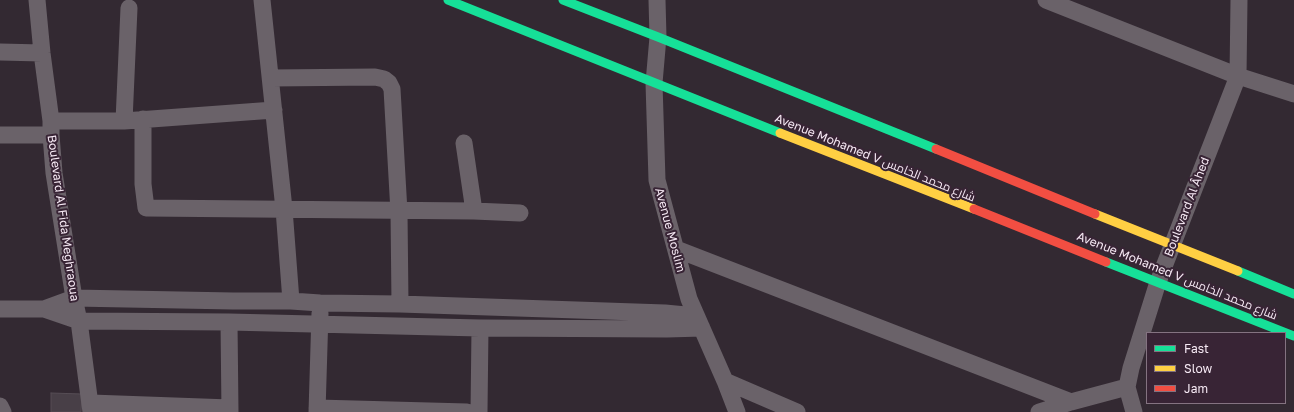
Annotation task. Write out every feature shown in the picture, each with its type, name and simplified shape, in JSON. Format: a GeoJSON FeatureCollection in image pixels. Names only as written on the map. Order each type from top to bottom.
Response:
{"type":"FeatureCollection","features":[{"type":"Feature","properties":{"kind":"street","name":"Boulevard Al Fida Meghraoua"},"geometry":{"type":"LineString","coordinates":[[37,0],[51,128],[54,173],[79,321],[91,407]]}},
{"type":"Feature","properties":{"kind":"street"},"geometry":{"type":"LineString","coordinates":[[262,0],[284,209],[291,301]]}},
{"type":"Feature","properties":{"kind":"street","name":"Avenue Mohamed V شارع محمد الخامس"},"geometry":{"type":"LineString","coordinates":[[448,0],[1284,332]]}},
{"type":"Feature","properties":{"kind":"street"},"geometry":{"type":"LineString","coordinates":[[563,0],[1294,294]]}},
{"type":"Feature","properties":{"kind":"street","name":"Avenue Moslim"},"geometry":{"type":"LineString","coordinates":[[658,0],[658,37],[654,83],[657,180],[689,299],[737,412]]}},
{"type":"Feature","properties":{"kind":"street"},"geometry":{"type":"LineString","coordinates":[[1046,0],[1238,76],[1291,92]]}},
{"type":"Feature","properties":{"kind":"street","name":"Boulevard Al Âhed"},"geometry":{"type":"LineString","coordinates":[[1134,412],[1127,387],[1131,368],[1158,282],[1238,76],[1239,0]]}},
{"type":"Feature","properties":{"kind":"street"},"geometry":{"type":"LineString","coordinates":[[124,121],[130,8]]}},
{"type":"Feature","properties":{"kind":"street"},"geometry":{"type":"LineString","coordinates":[[0,52],[42,53]]}},
{"type":"Feature","properties":{"kind":"street"},"geometry":{"type":"LineString","coordinates":[[270,78],[375,77],[384,79],[389,83],[392,89],[399,212],[400,304]]}},
{"type":"Feature","properties":{"kind":"street"},"geometry":{"type":"LineString","coordinates":[[0,135],[51,128],[143,119],[274,110]]}},
{"type":"Feature","properties":{"kind":"street"},"geometry":{"type":"LineString","coordinates":[[143,119],[143,184],[146,208],[399,212],[474,211],[520,213]]}},
{"type":"Feature","properties":{"kind":"street"},"geometry":{"type":"LineString","coordinates":[[464,143],[474,211]]}},
{"type":"Feature","properties":{"kind":"street"},"geometry":{"type":"LineString","coordinates":[[676,249],[1071,402]]}},
{"type":"Feature","properties":{"kind":"street"},"geometry":{"type":"LineString","coordinates":[[44,309],[74,298],[291,301],[665,313],[699,322]]}},
{"type":"Feature","properties":{"kind":"street"},"geometry":{"type":"LineString","coordinates":[[320,303],[317,410],[468,412]]}},
{"type":"Feature","properties":{"kind":"street"},"geometry":{"type":"LineString","coordinates":[[0,309],[44,309],[79,321],[229,322],[480,328],[667,330],[699,322]]}},
{"type":"Feature","properties":{"kind":"street"},"geometry":{"type":"LineString","coordinates":[[91,407],[230,410],[229,322]]}},
{"type":"Feature","properties":{"kind":"street"},"geometry":{"type":"LineString","coordinates":[[479,412],[480,328]]}},
{"type":"Feature","properties":{"kind":"street"},"geometry":{"type":"LineString","coordinates":[[725,381],[797,412]]}},
{"type":"Feature","properties":{"kind":"street"},"geometry":{"type":"LineString","coordinates":[[1039,412],[1127,387]]}},
{"type":"Feature","properties":{"kind":"street"},"geometry":{"type":"LineString","coordinates":[[0,406],[3,412]]}},
{"type":"Feature","properties":{"kind":"building"},"geometry":{"type":"Polygon","coordinates":[[[51,393],[82,394],[81,412],[51,412],[51,393]]]}},
{"type":"Feature","properties":{"kind":"traffic: fast"},"geometry":{"type":"LineString","coordinates":[[448,0],[780,133]]}},
{"type":"Feature","properties":{"kind":"traffic: fast"},"geometry":{"type":"LineString","coordinates":[[563,0],[936,149]]}},
{"type":"Feature","properties":{"kind":"traffic: fast"},"geometry":{"type":"LineString","coordinates":[[1106,262],[1284,332]]}},
{"type":"Feature","properties":{"kind":"traffic: fast"},"geometry":{"type":"LineString","coordinates":[[1238,271],[1294,294]]}},
{"type":"Feature","properties":{"kind":"traffic: fast"},"geometry":{"type":"LineString","coordinates":[[1286,333],[1294,336]]}},
{"type":"Feature","properties":{"kind":"traffic: slow"},"geometry":{"type":"LineString","coordinates":[[780,133],[974,209]]}},
{"type":"Feature","properties":{"kind":"traffic: slow"},"geometry":{"type":"LineString","coordinates":[[1095,214],[1238,271]]}},
{"type":"Feature","properties":{"kind":"traffic: jam"},"geometry":{"type":"LineString","coordinates":[[936,149],[1095,214]]}},
{"type":"Feature","properties":{"kind":"traffic: jam"},"geometry":{"type":"LineString","coordinates":[[974,209],[1106,262]]}}]}
